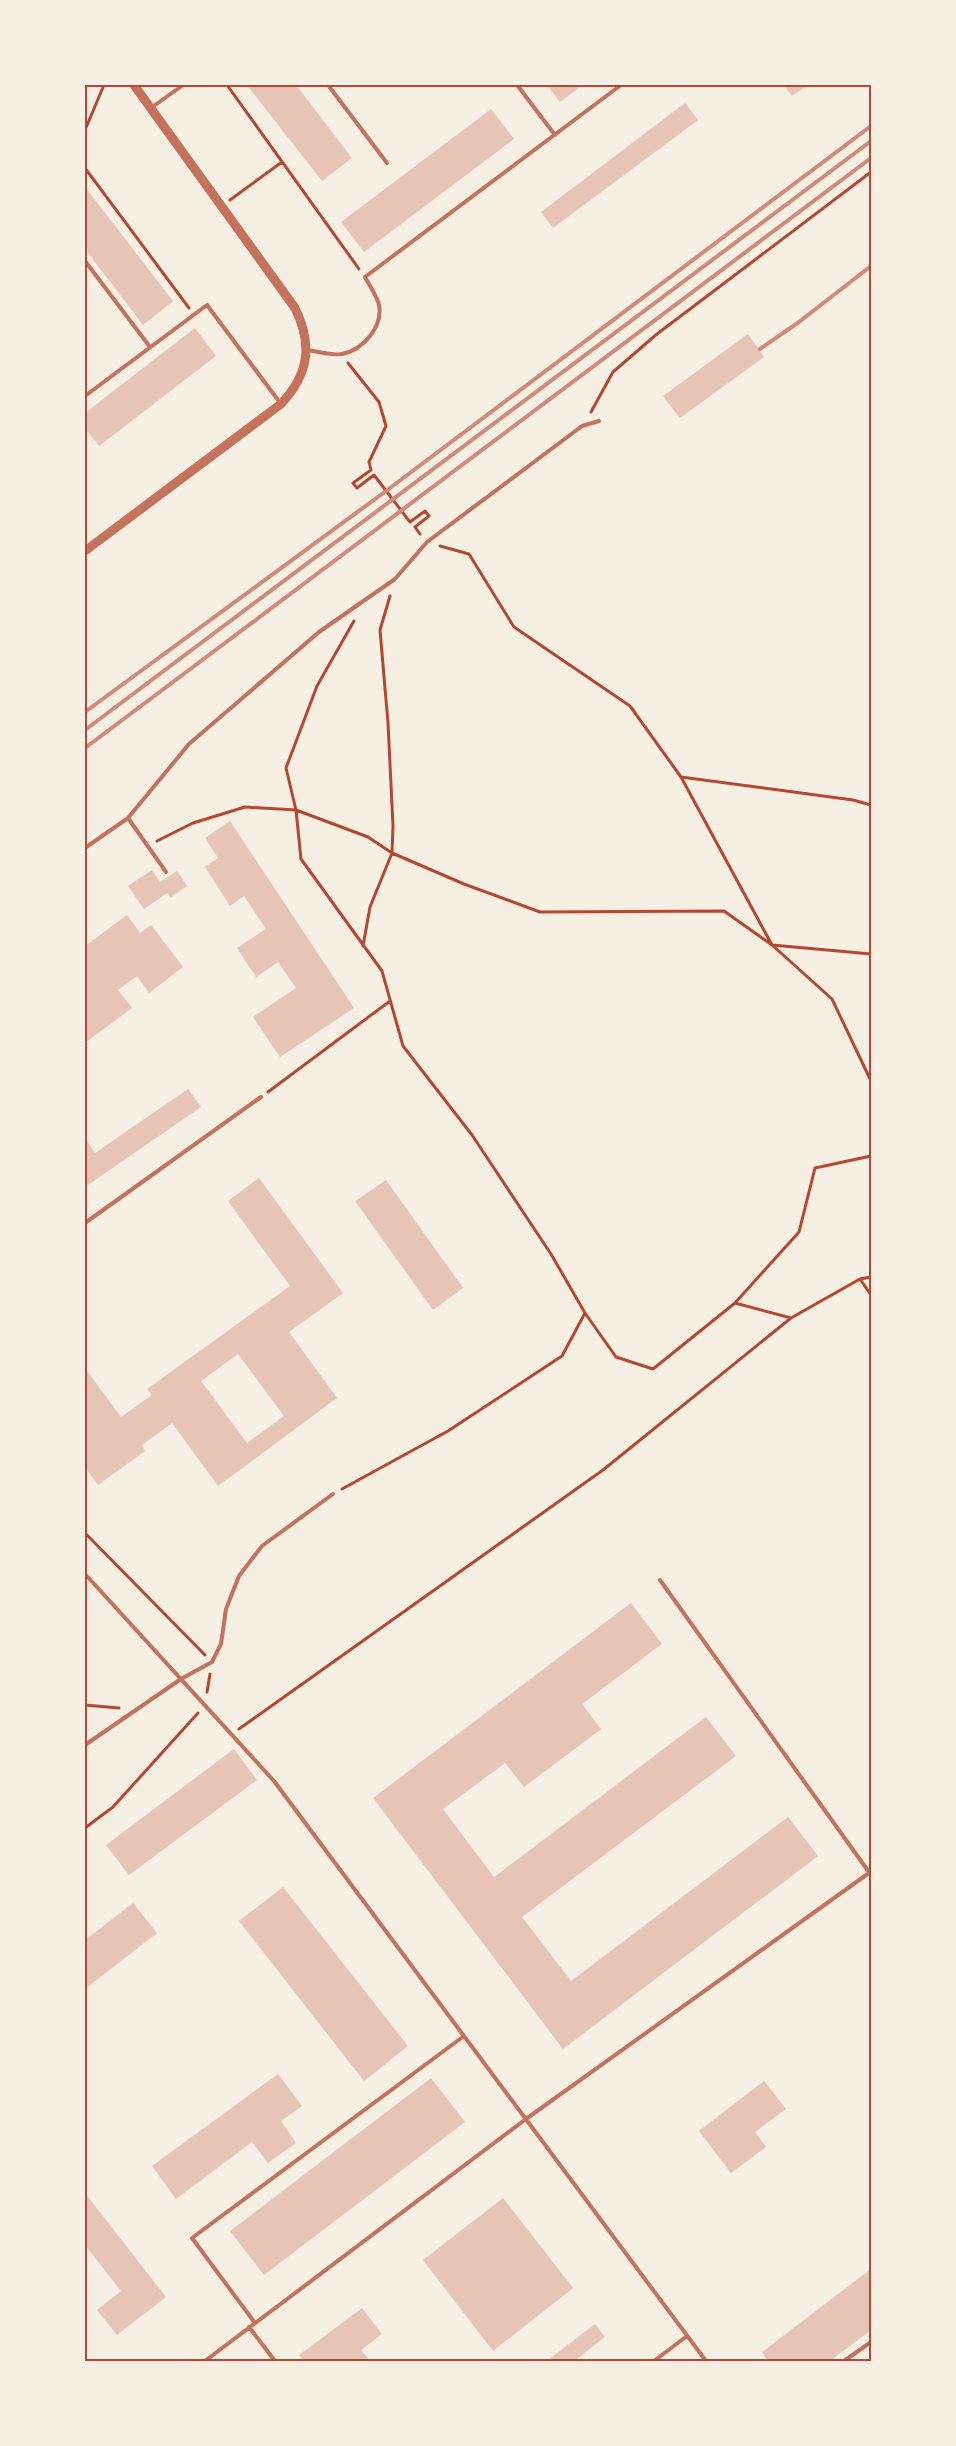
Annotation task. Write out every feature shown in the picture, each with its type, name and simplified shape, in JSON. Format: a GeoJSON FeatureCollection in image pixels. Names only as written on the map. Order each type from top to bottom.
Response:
{"type":"FeatureCollection","features":[{"type":"Feature","properties":{"kind":"street"},"geometry":{"type":"LineString","coordinates":[[85,551],[281,404],[300,378],[307,350],[303,323],[295,308],[134,85]]}},
{"type":"Feature","properties":{"kind":"lane"},"geometry":{"type":"LineString","coordinates":[[151,108],[183,85]]}},
{"type":"Feature","properties":{"kind":"lane"},"geometry":{"type":"LineString","coordinates":[[328,85],[387,163]]}},
{"type":"Feature","properties":{"kind":"lane"},"geometry":{"type":"LineString","coordinates":[[517,85],[555,135]]}},
{"type":"Feature","properties":{"kind":"lane"},"geometry":{"type":"LineString","coordinates":[[307,350],[341,354],[359,347],[372,335],[379,318],[379,304],[365,277],[621,85]]}},
{"type":"Feature","properties":{"kind":"lane"},"geometry":{"type":"LineString","coordinates":[[85,261],[150,347]]}},
{"type":"Feature","properties":{"kind":"lane"},"geometry":{"type":"LineString","coordinates":[[85,396],[207,305],[281,404]]}},
{"type":"Feature","properties":{"kind":"lane"},"geometry":{"type":"LineString","coordinates":[[85,848],[128,818],[189,744],[319,632],[395,579],[427,542],[582,426],[599,421]]}},
{"type":"Feature","properties":{"kind":"lane"},"geometry":{"type":"LineString","coordinates":[[128,818],[166,872]]}},
{"type":"Feature","properties":{"kind":"lane"},"geometry":{"type":"LineString","coordinates":[[85,1223],[261,1097]]}},
{"type":"Feature","properties":{"kind":"lane"},"geometry":{"type":"LineString","coordinates":[[85,1745],[182,1679],[212,1662],[221,1644],[226,1609],[239,1576],[262,1546],[333,1494]]}},
{"type":"Feature","properties":{"kind":"lane"},"geometry":{"type":"LineString","coordinates":[[85,1574],[274,1781],[706,2361]]}},
{"type":"Feature","properties":{"kind":"lane"},"geometry":{"type":"LineString","coordinates":[[205,2361],[526,2119],[870,1874],[660,1580]]}},
{"type":"Feature","properties":{"kind":"lane"},"geometry":{"type":"LineString","coordinates":[[255,2323],[192,2238],[464,2036]]}},
{"type":"Feature","properties":{"kind":"lane"},"geometry":{"type":"LineString","coordinates":[[249,2328],[275,2361]]}},
{"type":"Feature","properties":{"kind":"lane"},"geometry":{"type":"LineString","coordinates":[[654,2361],[687,2336]]}},
{"type":"Feature","properties":{"kind":"lane"},"geometry":{"type":"LineString","coordinates":[[844,2361],[871,2342]]}},
{"type":"Feature","properties":{"kind":"path"},"geometry":{"type":"LineString","coordinates":[[85,130],[104,85]]}},
{"type":"Feature","properties":{"kind":"path"},"geometry":{"type":"LineString","coordinates":[[227,85],[365,277]]}},
{"type":"Feature","properties":{"kind":"path"},"geometry":{"type":"LineString","coordinates":[[222,206],[282,162]]}},
{"type":"Feature","properties":{"kind":"path"},"geometry":{"type":"LineString","coordinates":[[85,168],[194,314]]}},
{"type":"Feature","properties":{"kind":"path"},"geometry":{"type":"LineString","coordinates":[[582,426],[613,372],[657,334],[871,172]]}},
{"type":"Feature","properties":{"kind":"path"},"geometry":{"type":"LineString","coordinates":[[341,354],[379,402],[386,426],[369,462],[370,470],[353,483],[357,488],[374,475],[410,522],[425,511],[429,516],[415,527],[427,542],[469,554],[514,627],[630,706],[681,777],[772,945]]}},
{"type":"Feature","properties":{"kind":"path"},"geometry":{"type":"LineString","coordinates":[[363,946],[370,907],[392,853],[393,826],[388,723],[380,630],[395,579]]}},
{"type":"Feature","properties":{"kind":"path"},"geometry":{"type":"LineString","coordinates":[[367,599],[317,686],[286,768],[296,810],[301,859],[382,971],[403,1046],[472,1135],[551,1254],[585,1313],[616,1357],[653,1369],[735,1303],[799,1232],[815,1168],[871,1156]]}},
{"type":"Feature","properties":{"kind":"path"},"geometry":{"type":"LineString","coordinates":[[681,777],[853,800],[871,805]]}},
{"type":"Feature","properties":{"kind":"path"},"geometry":{"type":"LineString","coordinates":[[147,845],[193,823],[245,807],[296,810],[368,837],[392,853],[464,884],[540,912],[724,911],[772,945],[832,999],[871,1081]]}},
{"type":"Feature","properties":{"kind":"path"},"geometry":{"type":"LineString","coordinates":[[772,945],[871,954]]}},
{"type":"Feature","properties":{"kind":"path"},"geometry":{"type":"LineString","coordinates":[[261,1097],[390,1001]]}},
{"type":"Feature","properties":{"kind":"path"},"geometry":{"type":"LineString","coordinates":[[232,1734],[603,1470],[790,1318],[860,1279],[871,1277]]}},
{"type":"Feature","properties":{"kind":"path"},"geometry":{"type":"LineString","coordinates":[[860,1279],[871,1295]]}},
{"type":"Feature","properties":{"kind":"path"},"geometry":{"type":"LineString","coordinates":[[735,1303],[790,1318]]}},
{"type":"Feature","properties":{"kind":"path"},"geometry":{"type":"LineString","coordinates":[[333,1494],[448,1431],[562,1356],[585,1313]]}},
{"type":"Feature","properties":{"kind":"path"},"geometry":{"type":"LineString","coordinates":[[85,1533],[212,1662],[205,1704],[113,1807],[85,1828]]}},
{"type":"Feature","properties":{"kind":"path"},"geometry":{"type":"LineString","coordinates":[[85,1705],[137,1709]]}},
{"type":"Feature","properties":{"kind":"building"},"geometry":{"type":"Polygon","coordinates":[[[247,85],[296,85],[352,158],[322,181],[247,85]]]}},
{"type":"Feature","properties":{"kind":"building"},"geometry":{"type":"Polygon","coordinates":[[[547,85],[582,85],[560,102],[547,85]]]}},
{"type":"Feature","properties":{"kind":"building"},"geometry":{"type":"Polygon","coordinates":[[[784,85],[808,85],[792,96],[784,85]]]}},
{"type":"Feature","properties":{"kind":"building"},"geometry":{"type":"Polygon","coordinates":[[[685,103],[698,120],[553,228],[541,212],[685,103]]]}},
{"type":"Feature","properties":{"kind":"building"},"geometry":{"type":"Polygon","coordinates":[[[491,109],[514,139],[364,252],[341,222],[491,109]]]}},
{"type":"Feature","properties":{"kind":"building"},"geometry":{"type":"Polygon","coordinates":[[[85,187],[173,301],[143,325],[85,249],[85,187]]]}},
{"type":"Feature","properties":{"kind":"building"},"geometry":{"type":"Polygon","coordinates":[[[195,328],[216,356],[99,446],[85,428],[85,413],[195,328]]]}},
{"type":"Feature","properties":{"kind":"building"},"geometry":{"type":"Polygon","coordinates":[[[748,334],[764,357],[680,418],[663,396],[748,334]]]}},
{"type":"Feature","properties":{"kind":"building"},"geometry":{"type":"Polygon","coordinates":[[[230,821],[354,1008],[280,1057],[253,1017],[296,988],[278,962],[256,977],[237,948],[266,929],[244,896],[230,906],[205,867],[218,858],[205,838],[230,821]]]}},
{"type":"Feature","properties":{"kind":"building"},"geometry":{"type":"Polygon","coordinates":[[[152,870],[160,882],[177,871],[187,886],[171,897],[167,893],[144,909],[128,886],[152,870]]]}},
{"type":"Feature","properties":{"kind":"building"},"geometry":{"type":"Polygon","coordinates":[[[127,915],[140,933],[151,925],[183,967],[149,993],[137,976],[118,990],[132,1008],[85,1043],[85,946],[127,915]]]}},
{"type":"Feature","properties":{"kind":"building"},"geometry":{"type":"Polygon","coordinates":[[[188,1089],[201,1107],[85,1187],[85,1138],[95,1153],[188,1089]]]}},
{"type":"Feature","properties":{"kind":"building"},"geometry":{"type":"Polygon","coordinates":[[[259,1178],[343,1293],[289,1332],[337,1398],[218,1486],[172,1423],[142,1445],[145,1451],[98,1485],[85,1467],[85,1368],[121,1417],[152,1395],[147,1389],[290,1286],[228,1201],[259,1178]],[[238,1354],[201,1381],[247,1443],[284,1416],[238,1354]]]}},
{"type":"Feature","properties":{"kind":"building"},"geometry":{"type":"Polygon","coordinates":[[[386,1180],[463,1288],[433,1310],[355,1201],[386,1180]]]}},
{"type":"Feature","properties":{"kind":"building"},"geometry":{"type":"Polygon","coordinates":[[[631,1603],[662,1644],[582,1704],[601,1729],[524,1787],[505,1763],[443,1809],[494,1877],[706,1717],[736,1756],[522,1917],[571,1981],[788,1817],[818,1856],[563,2049],[373,1798],[631,1603]]]}},
{"type":"Feature","properties":{"kind":"building"},"geometry":{"type":"Polygon","coordinates":[[[234,1749],[257,1780],[129,1875],[106,1845],[234,1749]]]}},
{"type":"Feature","properties":{"kind":"building"},"geometry":{"type":"Polygon","coordinates":[[[283,1887],[408,2046],[364,2081],[239,1921],[283,1887]]]}},
{"type":"Feature","properties":{"kind":"building"},"geometry":{"type":"Polygon","coordinates":[[[133,1903],[157,1933],[85,1989],[85,1940],[133,1903]]]}},
{"type":"Feature","properties":{"kind":"building"},"geometry":{"type":"Polygon","coordinates":[[[278,2074],[302,2106],[281,2121],[296,2143],[268,2163],[252,2142],[176,2199],[152,2166],[278,2074]]]}},
{"type":"Feature","properties":{"kind":"building"},"geometry":{"type":"Polygon","coordinates":[[[431,2078],[465,2122],[264,2275],[230,2231],[431,2078]]]}},
{"type":"Feature","properties":{"kind":"building"},"geometry":{"type":"Polygon","coordinates":[[[764,2081],[786,2109],[755,2132],[766,2147],[731,2173],[699,2131],[764,2081]]]}},
{"type":"Feature","properties":{"kind":"building"},"geometry":{"type":"Polygon","coordinates":[[[85,2193],[166,2297],[117,2335],[97,2310],[121,2291],[85,2245],[85,2193]]]}},
{"type":"Feature","properties":{"kind":"building"},"geometry":{"type":"Polygon","coordinates":[[[503,2198],[573,2288],[493,2351],[423,2260],[503,2198]]]}},
{"type":"Feature","properties":{"kind":"building"},"geometry":{"type":"Polygon","coordinates":[[[871,2269],[871,2330],[830,2361],[768,2361],[762,2352],[871,2269]]]}},
{"type":"Feature","properties":{"kind":"building"},"geometry":{"type":"Polygon","coordinates":[[[362,2308],[382,2334],[361,2350],[370,2361],[304,2361],[299,2355],[362,2308]]]}},
{"type":"Feature","properties":{"kind":"building"},"geometry":{"type":"Polygon","coordinates":[[[595,2324],[605,2337],[574,2361],[547,2361],[595,2324]]]}},
{"type":"Feature","properties":{"kind":"railway"},"geometry":{"type":"LineString","coordinates":[[85,712],[386,491],[871,126]]}},
{"type":"Feature","properties":{"kind":"railway"},"geometry":{"type":"LineString","coordinates":[[85,730],[871,141]]}},
{"type":"Feature","properties":{"kind":"railway"},"geometry":{"type":"LineString","coordinates":[[85,748],[871,158]]}},
{"type":"Feature","properties":{"kind":"railway"},"geometry":{"type":"LineString","coordinates":[[760,349],[799,322],[871,266]]}}]}
